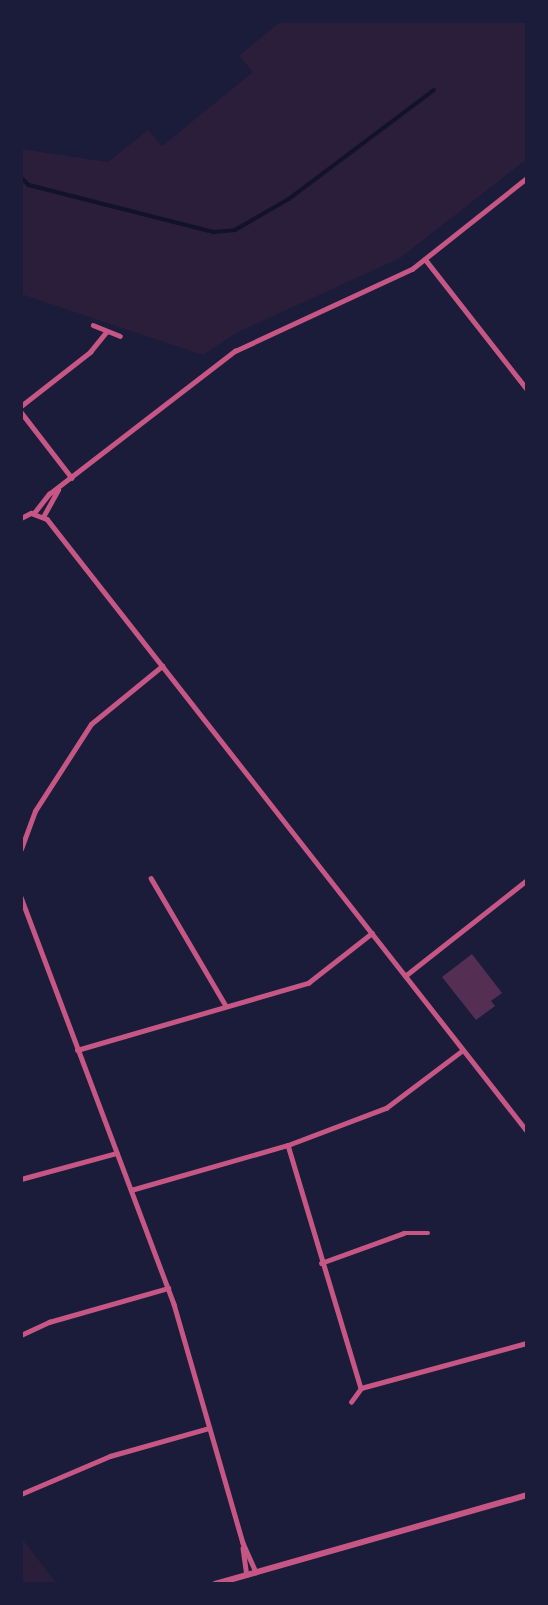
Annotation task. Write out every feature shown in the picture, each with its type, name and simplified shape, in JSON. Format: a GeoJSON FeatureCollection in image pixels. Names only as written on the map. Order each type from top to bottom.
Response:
{"type":"FeatureCollection","features":[{"type":"Feature","properties":{"kind":"street"},"geometry":{"type":"LineString","coordinates":[[21,518],[33,513],[58,489],[235,351],[399,276],[425,259],[527,178]]}},
{"type":"Feature","properties":{"kind":"street"},"geometry":{"type":"LineString","coordinates":[[425,259],[527,389]]}},
{"type":"Feature","properties":{"kind":"street"},"geometry":{"type":"LineString","coordinates":[[93,325],[120,336]]}},
{"type":"Feature","properties":{"kind":"street"},"geometry":{"type":"LineString","coordinates":[[21,406],[90,352],[106,332]]}},
{"type":"Feature","properties":{"kind":"street"},"geometry":{"type":"LineString","coordinates":[[21,412],[72,478]]}},
{"type":"Feature","properties":{"kind":"street"},"geometry":{"type":"LineString","coordinates":[[44,517],[58,489]]}},
{"type":"Feature","properties":{"kind":"street"},"geometry":{"type":"LineString","coordinates":[[33,513],[44,517],[527,1131]]}},
{"type":"Feature","properties":{"kind":"street"},"geometry":{"type":"LineString","coordinates":[[21,849],[34,811],[91,724],[162,666]]}},
{"type":"Feature","properties":{"kind":"street"},"geometry":{"type":"LineString","coordinates":[[150,878],[226,1006]]}},
{"type":"Feature","properties":{"kind":"street"},"geometry":{"type":"LineString","coordinates":[[405,976],[527,880]]}},
{"type":"Feature","properties":{"kind":"street"},"geometry":{"type":"LineString","coordinates":[[21,897],[22,909],[168,1288],[243,1543],[256,1572]]}},
{"type":"Feature","properties":{"kind":"street"},"geometry":{"type":"LineString","coordinates":[[77,1050],[308,983],[372,933]]}},
{"type":"Feature","properties":{"kind":"street"},"geometry":{"type":"LineString","coordinates":[[131,1189],[288,1145],[386,1108],[463,1050]]}},
{"type":"Feature","properties":{"kind":"street"},"geometry":{"type":"LineString","coordinates":[[288,1145],[321,1264],[361,1388]]}},
{"type":"Feature","properties":{"kind":"street"},"geometry":{"type":"LineString","coordinates":[[21,1180],[117,1153]]}},
{"type":"Feature","properties":{"kind":"street"},"geometry":{"type":"LineString","coordinates":[[321,1264],[404,1233],[428,1233]]}},
{"type":"Feature","properties":{"kind":"street"},"geometry":{"type":"LineString","coordinates":[[21,1335],[49,1322],[168,1288]]}},
{"type":"Feature","properties":{"kind":"street"},"geometry":{"type":"LineString","coordinates":[[351,1402],[361,1388],[527,1343]]}},
{"type":"Feature","properties":{"kind":"street"},"geometry":{"type":"LineString","coordinates":[[21,1494],[110,1456],[209,1428]]}},
{"type":"Feature","properties":{"kind":"street"},"geometry":{"type":"LineString","coordinates":[[215,1584],[527,1495]]}},
{"type":"Feature","properties":{"kind":"street"},"geometry":{"type":"LineString","coordinates":[[243,1543],[247,1575]]}},
{"type":"Feature","properties":{"kind":"shaded area"},"geometry":{"type":"Polygon","coordinates":[[[281,21],[527,21],[527,159],[400,258],[236,333],[203,355],[21,294],[21,149],[108,162],[148,130],[162,146],[253,72],[239,56],[281,21]]]}},
{"type":"Feature","properties":{"kind":"shaded area"},"geometry":{"type":"Polygon","coordinates":[[[21,1537],[33,1553],[57,1584],[21,1584],[21,1537]]]}},
{"type":"Feature","properties":{"kind":"building"},"geometry":{"type":"Polygon","coordinates":[[[472,954],[502,993],[491,1001],[495,1006],[476,1020],[442,977],[472,954]]]}},
{"type":"Feature","properties":{"kind":"waterway"},"geometry":{"type":"LineString","coordinates":[[21,177],[29,185],[214,232],[235,230],[289,199],[434,90]]}}]}
